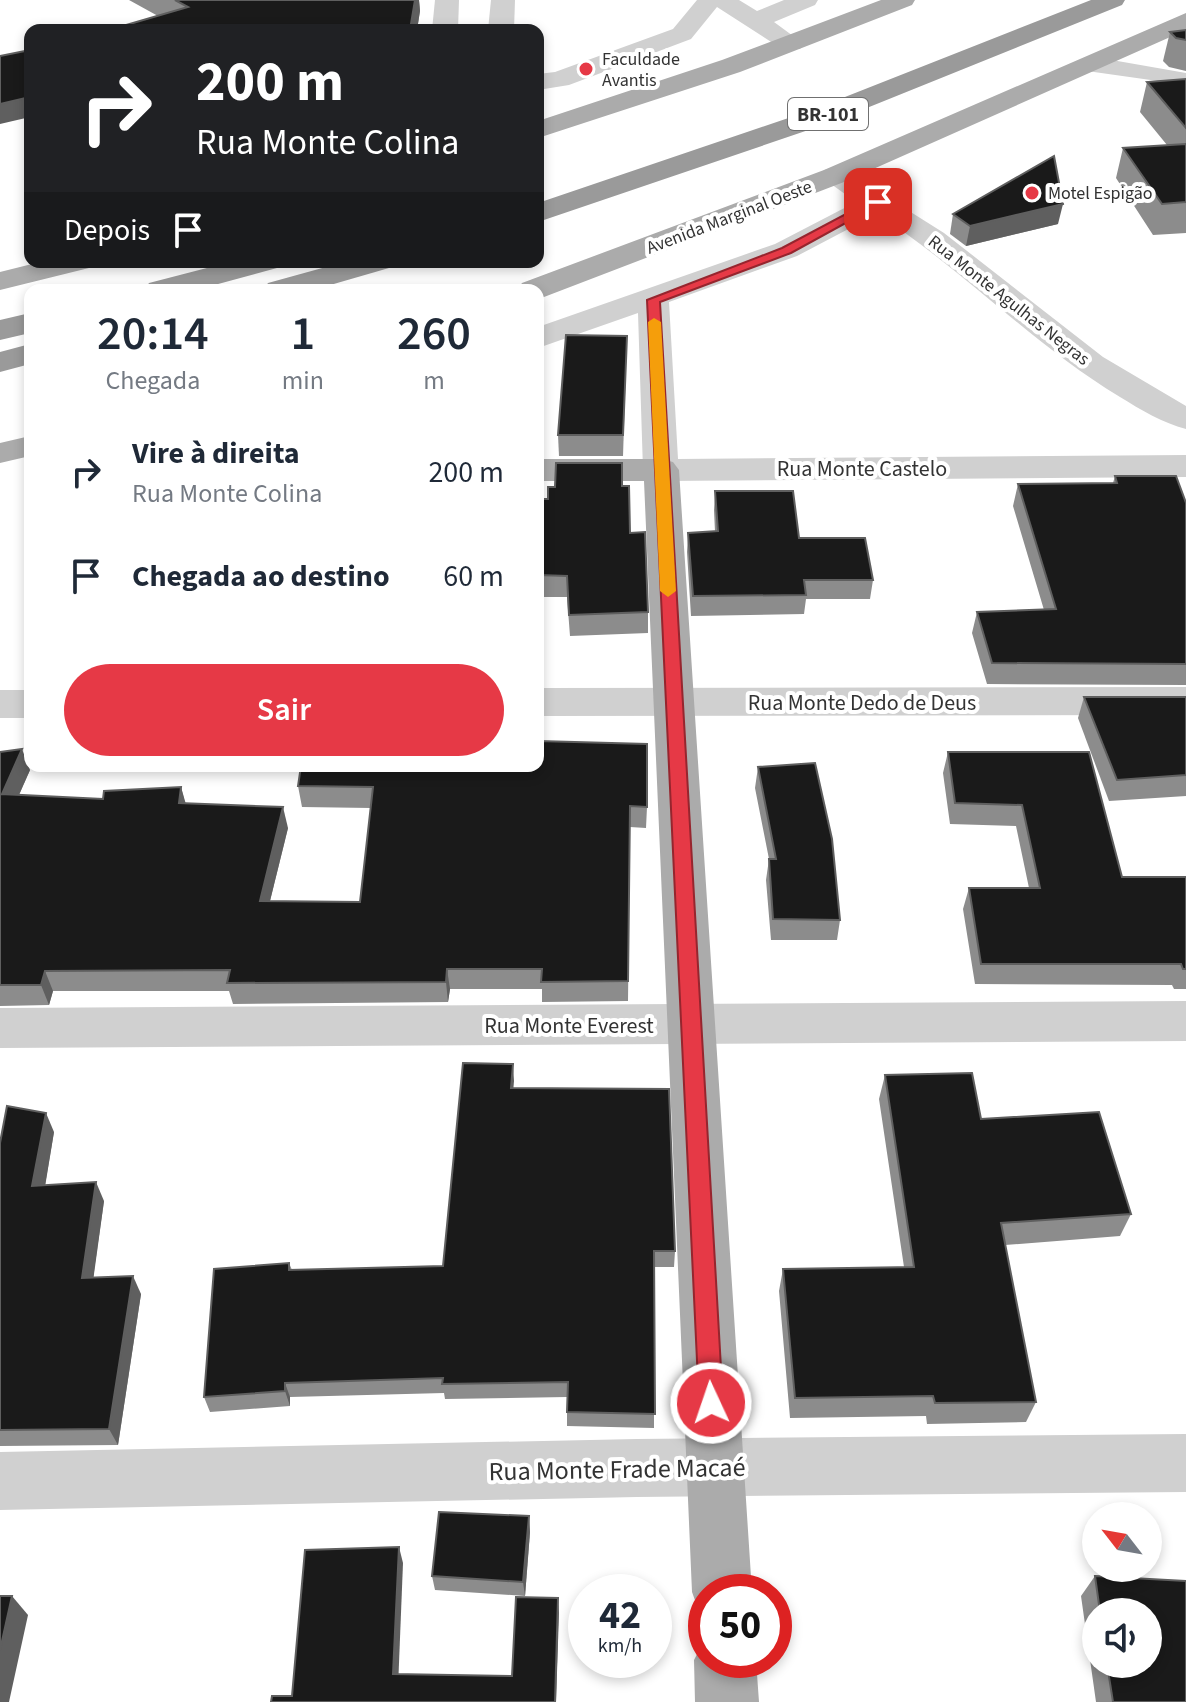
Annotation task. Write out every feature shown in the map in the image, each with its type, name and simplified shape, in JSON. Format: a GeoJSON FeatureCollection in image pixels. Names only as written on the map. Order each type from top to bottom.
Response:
{"type":"FeatureCollection","features":[{"type":"Feature","properties":{"kind":"highway","name":"BR-101"},"geometry":{"type":"LineString","coordinates":[[831,84],[1046,0]]}},
{"type":"Feature","properties":{"kind":"highway","name":"BR-101"},"geometry":{"type":"LineString","coordinates":[[544,211],[822,116],[1113,0]]}},
{"type":"Feature","properties":{"kind":"highway","name":"BR-101"},"geometry":{"type":"LineString","coordinates":[[626,155],[775,104]]}},
{"type":"Feature","properties":{"kind":"highway"},"geometry":{"type":"LineString","coordinates":[[183,284],[243,268]]}},
{"type":"Feature","properties":{"kind":"highway"},"geometry":{"type":"LineString","coordinates":[[300,284],[357,268]]}},
{"type":"Feature","properties":{"kind":"highway"},"geometry":{"type":"LineString","coordinates":[[0,330],[24,324]]}},
{"type":"Feature","properties":{"kind":"highway"},"geometry":{"type":"LineString","coordinates":[[0,362],[24,356]]}},
{"type":"Feature","properties":{"kind":"main road"},"geometry":{"type":"LineString","coordinates":[[544,128],[791,44],[903,0]]}},
{"type":"Feature","properties":{"kind":"main road","name":"Avenida Marginal Oeste"},"geometry":{"type":"LineString","coordinates":[[544,286],[834,176],[1186,21]]}},
{"type":"Feature","properties":{"kind":"main road"},"geometry":{"type":"LineString","coordinates":[[0,281],[53,268]]}},
{"type":"Feature","properties":{"kind":"main road"},"geometry":{"type":"LineString","coordinates":[[0,453],[24,447]]}},
{"type":"Feature","properties":{"kind":"main road","name":"Rua Monte Castelo"},"geometry":{"type":"LineString","coordinates":[[544,470],[661,470]]}},
{"type":"Feature","properties":{"kind":"main road"},"geometry":{"type":"LineString","coordinates":[[661,470],[721,1574]]}},
{"type":"Feature","properties":{"kind":"main road"},"geometry":{"type":"LineString","coordinates":[[726,1678],[727,1702]]}},
{"type":"Feature","properties":{"kind":"street"},"geometry":{"type":"LineString","coordinates":[[445,24],[447,0]]}},
{"type":"Feature","properties":{"kind":"street"},"geometry":{"type":"LineString","coordinates":[[501,24],[503,0]]}},
{"type":"Feature","properties":{"kind":"street"},"geometry":{"type":"LineString","coordinates":[[544,81],[560,79],[682,34],[710,0]]}},
{"type":"Feature","properties":{"kind":"street"},"geometry":{"type":"LineString","coordinates":[[722,0],[791,44]]}},
{"type":"Feature","properties":{"kind":"street"},"geometry":{"type":"LineString","coordinates":[[754,21],[806,0]]}},
{"type":"Feature","properties":{"kind":"street"},"geometry":{"type":"LineString","coordinates":[[1089,64],[1180,79]]}},
{"type":"Feature","properties":{"kind":"street","name":"Rua Monte Agulhas Negras"},"geometry":{"type":"LineString","coordinates":[[834,176],[946,248],[1085,361],[1186,419]]}},
{"type":"Feature","properties":{"kind":"street"},"geometry":{"type":"LineString","coordinates":[[544,336],[653,300],[786,250],[878,202]]}},
{"type":"Feature","properties":{"kind":"street"},"geometry":{"type":"LineString","coordinates":[[653,300],[661,470]]}},
{"type":"Feature","properties":{"kind":"street","name":"Rua Monte Castelo"},"geometry":{"type":"LineString","coordinates":[[661,470],[1186,466]]}},
{"type":"Feature","properties":{"kind":"street","name":"Rua Monte Dedo de Deus"},"geometry":{"type":"LineString","coordinates":[[544,702],[1186,701]]}},
{"type":"Feature","properties":{"kind":"street"},"geometry":{"type":"LineString","coordinates":[[0,704],[24,704]]}},
{"type":"Feature","properties":{"kind":"street","name":"Rua Monte Everest"},"geometry":{"type":"LineString","coordinates":[[0,1028],[1186,1021]]}},
{"type":"Feature","properties":{"kind":"street","name":"Rua Monte Frade Macaé"},"geometry":{"type":"LineString","coordinates":[[0,1481],[714,1467],[1186,1463]]}},
{"type":"Feature","properties":{"kind":"building"},"geometry":{"type":"Polygon","coordinates":[[[175,0],[415,0],[411,24],[130,24],[188,7],[175,0]]]}},
{"type":"Feature","properties":{"kind":"building"},"geometry":{"type":"Polygon","coordinates":[[[1186,30],[1186,40],[1176,38],[1170,32],[1186,30]]]}},
{"type":"Feature","properties":{"kind":"building"},"geometry":{"type":"Polygon","coordinates":[[[24,51],[24,98],[0,104],[0,56],[24,51]]]}},
{"type":"Feature","properties":{"kind":"building"},"geometry":{"type":"Polygon","coordinates":[[[1186,79],[1186,128],[1147,82],[1186,79]]]}},
{"type":"Feature","properties":{"kind":"building"},"geometry":{"type":"Polygon","coordinates":[[[1186,144],[1186,202],[1162,204],[1123,148],[1186,144]]]}},
{"type":"Feature","properties":{"kind":"building"},"geometry":{"type":"Polygon","coordinates":[[[1054,156],[1063,204],[970,226],[953,214],[1054,156]]]}},
{"type":"Feature","properties":{"kind":"building"},"geometry":{"type":"Polygon","coordinates":[[[566,335],[627,336],[623,435],[558,435],[566,335]]]}},
{"type":"Feature","properties":{"kind":"building"},"geometry":{"type":"Polygon","coordinates":[[[556,463],[622,463],[622,486],[629,486],[630,533],[645,532],[648,612],[569,615],[567,576],[544,575],[544,499],[548,499],[548,487],[555,487],[556,463]]]}},
{"type":"Feature","properties":{"kind":"building"},"geometry":{"type":"Polygon","coordinates":[[[1115,476],[1176,476],[1186,503],[1186,664],[992,663],[977,612],[1056,609],[1018,484],[1117,483],[1115,476]]]}},
{"type":"Feature","properties":{"kind":"building"},"geometry":{"type":"Polygon","coordinates":[[[715,491],[793,491],[799,538],[865,538],[873,580],[804,580],[806,595],[693,596],[688,533],[718,531],[715,491]]]}},
{"type":"Feature","properties":{"kind":"building"},"geometry":{"type":"Polygon","coordinates":[[[1084,697],[1186,697],[1186,775],[1117,780],[1084,697]]]}},
{"type":"Feature","properties":{"kind":"building"},"geometry":{"type":"Polygon","coordinates":[[[544,741],[647,744],[647,807],[630,806],[628,981],[541,982],[542,969],[447,969],[446,982],[227,983],[230,970],[45,971],[41,985],[0,985],[0,752],[22,749],[2,794],[103,799],[104,791],[181,787],[179,803],[283,807],[260,901],[360,902],[373,787],[298,786],[300,772],[544,772],[544,741]]]}},
{"type":"Feature","properties":{"kind":"building"},"geometry":{"type":"Polygon","coordinates":[[[948,752],[1089,752],[1122,877],[1186,877],[1186,969],[1181,964],[981,964],[969,888],[1040,888],[1022,805],[955,803],[948,752]]]}},
{"type":"Feature","properties":{"kind":"building"},"geometry":{"type":"Polygon","coordinates":[[[815,763],[832,839],[840,920],[773,919],[769,859],[776,859],[758,767],[815,763]]]}},
{"type":"Feature","properties":{"kind":"building"},"geometry":{"type":"Polygon","coordinates":[[[463,1063],[513,1064],[511,1088],[669,1089],[675,1251],[654,1251],[655,1414],[567,1412],[568,1382],[442,1384],[443,1378],[285,1383],[285,1391],[204,1397],[214,1269],[289,1263],[289,1270],[443,1266],[463,1063]]]}},
{"type":"Feature","properties":{"kind":"building"},"geometry":{"type":"Polygon","coordinates":[[[972,1073],[981,1119],[1099,1112],[1131,1214],[1001,1223],[1036,1402],[935,1403],[933,1396],[795,1398],[783,1269],[914,1267],[885,1075],[972,1073]]]}},
{"type":"Feature","properties":{"kind":"building"},"geometry":{"type":"Polygon","coordinates":[[[7,1106],[46,1113],[32,1186],[96,1182],[82,1278],[133,1276],[109,1429],[0,1430],[0,1143],[7,1106]]]}},
{"type":"Feature","properties":{"kind":"building"},"geometry":{"type":"Polygon","coordinates":[[[439,1512],[529,1516],[523,1582],[432,1576],[439,1512]]]}},
{"type":"Feature","properties":{"kind":"building"},"geometry":{"type":"Polygon","coordinates":[[[399,1547],[393,1674],[512,1676],[516,1597],[558,1598],[555,1702],[271,1702],[272,1696],[292,1696],[305,1550],[399,1547]]]}},
{"type":"Feature","properties":{"kind":"building"},"geometry":{"type":"Polygon","coordinates":[[[1186,1581],[1186,1702],[1113,1702],[1109,1678],[1162,1678],[1162,1598],[1098,1598],[1096,1582],[1186,1581]]]}},
{"type":"Feature","properties":{"kind":"building"},"geometry":{"type":"Polygon","coordinates":[[[0,1596],[12,1596],[0,1650],[0,1596]]]}},
{"type":"Feature","properties":{"kind":"slow traffic"},"geometry":{"type":"LineString","coordinates":[[654,322],[668,591]]}},
{"type":"Feature","properties":{"kind":"place","name":"Faculdade Avantis"},"geometry":{"type":"Point","coordinates":[586,69]}},
{"type":"Feature","properties":{"kind":"place","name":"Motel Espigão"},"geometry":{"type":"Point","coordinates":[1032,193]}},
{"type":"Feature","properties":{"kind":"route"},"geometry":{"type":"LineString","coordinates":[[711,1403],[653,300],[786,250],[878,202]]}}]}
